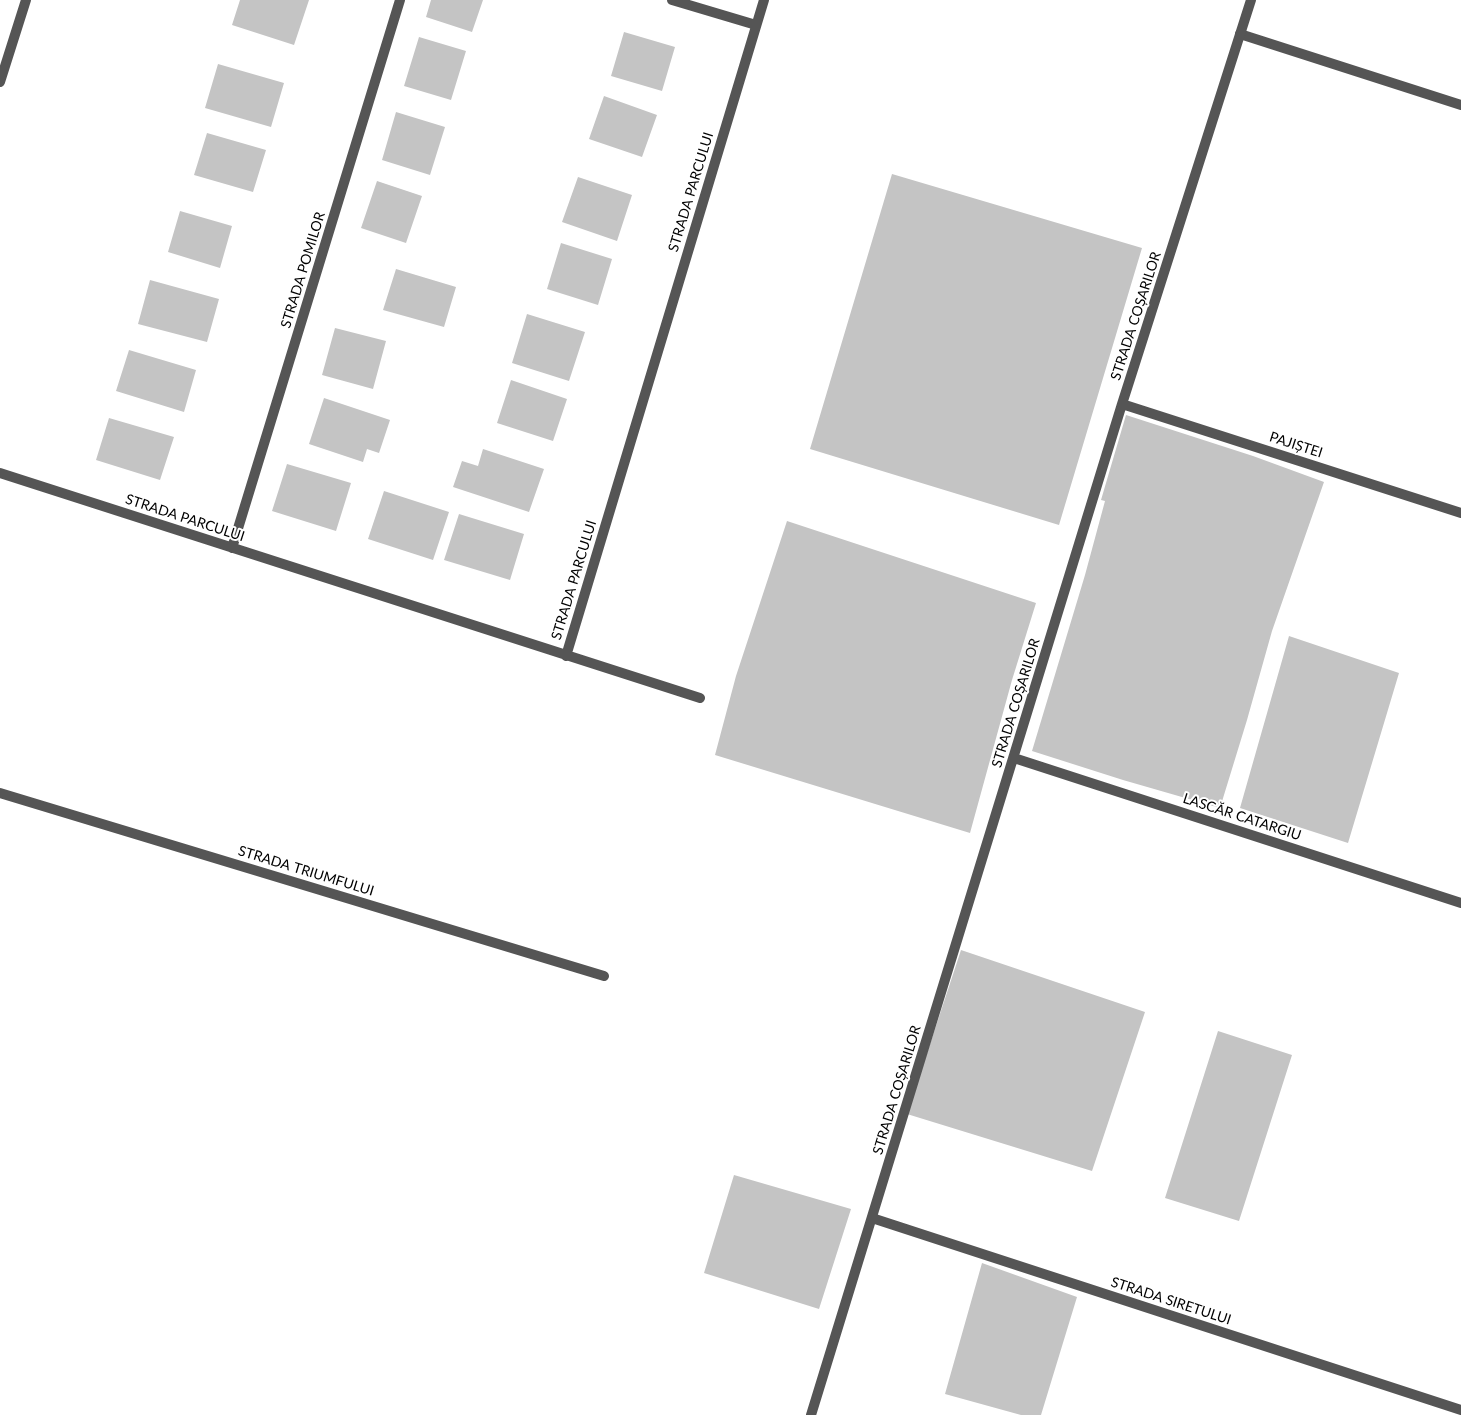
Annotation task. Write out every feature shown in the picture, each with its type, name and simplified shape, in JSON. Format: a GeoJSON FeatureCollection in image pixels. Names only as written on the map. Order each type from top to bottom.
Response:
{"type":"FeatureCollection","features":[{"type":"Feature","properties":{"kind":"street"},"geometry":{"type":"LineString","coordinates":[[0,82],[26,0]]}},
{"type":"Feature","properties":{"kind":"street","name":"STRADA POMILOR"},"geometry":{"type":"LineString","coordinates":[[232,548],[400,0]]}},
{"type":"Feature","properties":{"kind":"street"},"geometry":{"type":"LineString","coordinates":[[672,0],[756,25]]}},
{"type":"Feature","properties":{"kind":"street","name":"STRADA PARCULUI"},"geometry":{"type":"LineString","coordinates":[[0,473],[566,656],[764,0]]}},
{"type":"Feature","properties":{"kind":"street","name":"STRADA COȘARILOR"},"geometry":{"type":"LineString","coordinates":[[811,1415],[1122,404],[1251,0]]}},
{"type":"Feature","properties":{"kind":"street"},"geometry":{"type":"LineString","coordinates":[[1240,34],[1461,105]]}},
{"type":"Feature","properties":{"kind":"street","name":"PAJIȘTEI"},"geometry":{"type":"LineString","coordinates":[[1122,404],[1461,513]]}},
{"type":"Feature","properties":{"kind":"street"},"geometry":{"type":"LineString","coordinates":[[566,656],[700,698]]}},
{"type":"Feature","properties":{"kind":"street","name":"LASCĂR CATARGIU"},"geometry":{"type":"LineString","coordinates":[[1014,758],[1461,903]]}},
{"type":"Feature","properties":{"kind":"street","name":"STRADA TRIUMFULUI"},"geometry":{"type":"LineString","coordinates":[[0,793],[604,976]]}},
{"type":"Feature","properties":{"kind":"street","name":"STRADA SIRETULUI"},"geometry":{"type":"LineString","coordinates":[[872,1218],[1461,1410]]}},
{"type":"Feature","properties":{"kind":"building"},"geometry":{"type":"Polygon","coordinates":[[[240,0],[309,0],[294,45],[232,25],[240,0]]]}},
{"type":"Feature","properties":{"kind":"building"},"geometry":{"type":"Polygon","coordinates":[[[431,0],[483,0],[472,32],[426,17],[431,0]]]}},
{"type":"Feature","properties":{"kind":"building"},"geometry":{"type":"Polygon","coordinates":[[[624,32],[675,47],[662,91],[611,76],[624,32]]]}},
{"type":"Feature","properties":{"kind":"building"},"geometry":{"type":"Polygon","coordinates":[[[419,37],[466,51],[451,100],[404,86],[419,37]]]}},
{"type":"Feature","properties":{"kind":"building"},"geometry":{"type":"Polygon","coordinates":[[[218,64],[284,83],[271,127],[205,108],[218,64]]]}},
{"type":"Feature","properties":{"kind":"building"},"geometry":{"type":"Polygon","coordinates":[[[604,96],[657,115],[642,157],[589,139],[604,96]]]}},
{"type":"Feature","properties":{"kind":"building"},"geometry":{"type":"Polygon","coordinates":[[[396,112],[445,127],[430,175],[382,160],[396,112]]]}},
{"type":"Feature","properties":{"kind":"building"},"geometry":{"type":"Polygon","coordinates":[[[207,133],[266,150],[253,192],[194,175],[207,133]]]}},
{"type":"Feature","properties":{"kind":"building"},"geometry":{"type":"Polygon","coordinates":[[[892,174],[1142,248],[1059,525],[810,449],[892,174]]]}},
{"type":"Feature","properties":{"kind":"building"},"geometry":{"type":"Polygon","coordinates":[[[578,177],[632,195],[617,241],[562,222],[578,177]]]}},
{"type":"Feature","properties":{"kind":"building"},"geometry":{"type":"Polygon","coordinates":[[[377,181],[422,196],[406,243],[361,228],[377,181]]]}},
{"type":"Feature","properties":{"kind":"building"},"geometry":{"type":"Polygon","coordinates":[[[180,211],[232,226],[220,268],[168,252],[180,211]]]}},
{"type":"Feature","properties":{"kind":"building"},"geometry":{"type":"Polygon","coordinates":[[[561,243],[612,259],[598,305],[547,289],[561,243]]]}},
{"type":"Feature","properties":{"kind":"building"},"geometry":{"type":"Polygon","coordinates":[[[396,269],[456,287],[444,327],[383,310],[396,269]]]}},
{"type":"Feature","properties":{"kind":"building"},"geometry":{"type":"Polygon","coordinates":[[[150,280],[219,299],[207,342],[138,324],[150,280]]]}},
{"type":"Feature","properties":{"kind":"building"},"geometry":{"type":"Polygon","coordinates":[[[527,314],[585,332],[569,381],[512,363],[527,314]]]}},
{"type":"Feature","properties":{"kind":"building"},"geometry":{"type":"Polygon","coordinates":[[[335,328],[386,341],[373,389],[322,375],[335,328]]]}},
{"type":"Feature","properties":{"kind":"building"},"geometry":{"type":"Polygon","coordinates":[[[129,350],[196,370],[184,412],[116,391],[129,350]]]}},
{"type":"Feature","properties":{"kind":"building"},"geometry":{"type":"Polygon","coordinates":[[[511,380],[567,399],[553,441],[497,423],[511,380]]]}},
{"type":"Feature","properties":{"kind":"building"},"geometry":{"type":"Polygon","coordinates":[[[324,398],[390,420],[379,453],[367,449],[363,462],[309,444],[324,398]]]}},
{"type":"Feature","properties":{"kind":"building"},"geometry":{"type":"Polygon","coordinates":[[[1126,415],[1253,456],[1324,482],[1272,631],[1220,808],[1032,751],[1085,575],[1105,501],[1101,500],[1126,415]]]}},
{"type":"Feature","properties":{"kind":"building"},"geometry":{"type":"Polygon","coordinates":[[[109,418],[174,437],[160,480],[96,460],[109,418]]]}},
{"type":"Feature","properties":{"kind":"building"},"geometry":{"type":"Polygon","coordinates":[[[483,449],[544,469],[529,512],[453,487],[462,461],[478,466],[483,449]]]}},
{"type":"Feature","properties":{"kind":"building"},"geometry":{"type":"Polygon","coordinates":[[[287,464],[351,483],[336,531],[272,511],[287,464]]]}},
{"type":"Feature","properties":{"kind":"building"},"geometry":{"type":"Polygon","coordinates":[[[384,491],[449,512],[433,560],[368,539],[384,491]]]}},
{"type":"Feature","properties":{"kind":"building"},"geometry":{"type":"Polygon","coordinates":[[[459,514],[524,534],[510,580],[444,560],[459,514]]]}},
{"type":"Feature","properties":{"kind":"building"},"geometry":{"type":"Polygon","coordinates":[[[787,521],[1036,603],[1012,680],[970,833],[715,755],[736,676],[787,521]]]}},
{"type":"Feature","properties":{"kind":"building"},"geometry":{"type":"Polygon","coordinates":[[[1289,636],[1399,673],[1348,843],[1240,808],[1289,636]]]}},
{"type":"Feature","properties":{"kind":"building"},"geometry":{"type":"Polygon","coordinates":[[[961,950],[1145,1012],[1092,1171],[907,1114],[961,950]]]}},
{"type":"Feature","properties":{"kind":"building"},"geometry":{"type":"Polygon","coordinates":[[[1218,1031],[1292,1055],[1239,1221],[1165,1198],[1218,1031]]]}},
{"type":"Feature","properties":{"kind":"building"},"geometry":{"type":"Polygon","coordinates":[[[734,1175],[851,1209],[819,1309],[704,1273],[734,1175]]]}},
{"type":"Feature","properties":{"kind":"building"},"geometry":{"type":"Polygon","coordinates":[[[982,1263],[1077,1297],[1041,1415],[1021,1415],[945,1394],[982,1263]]]}}]}
